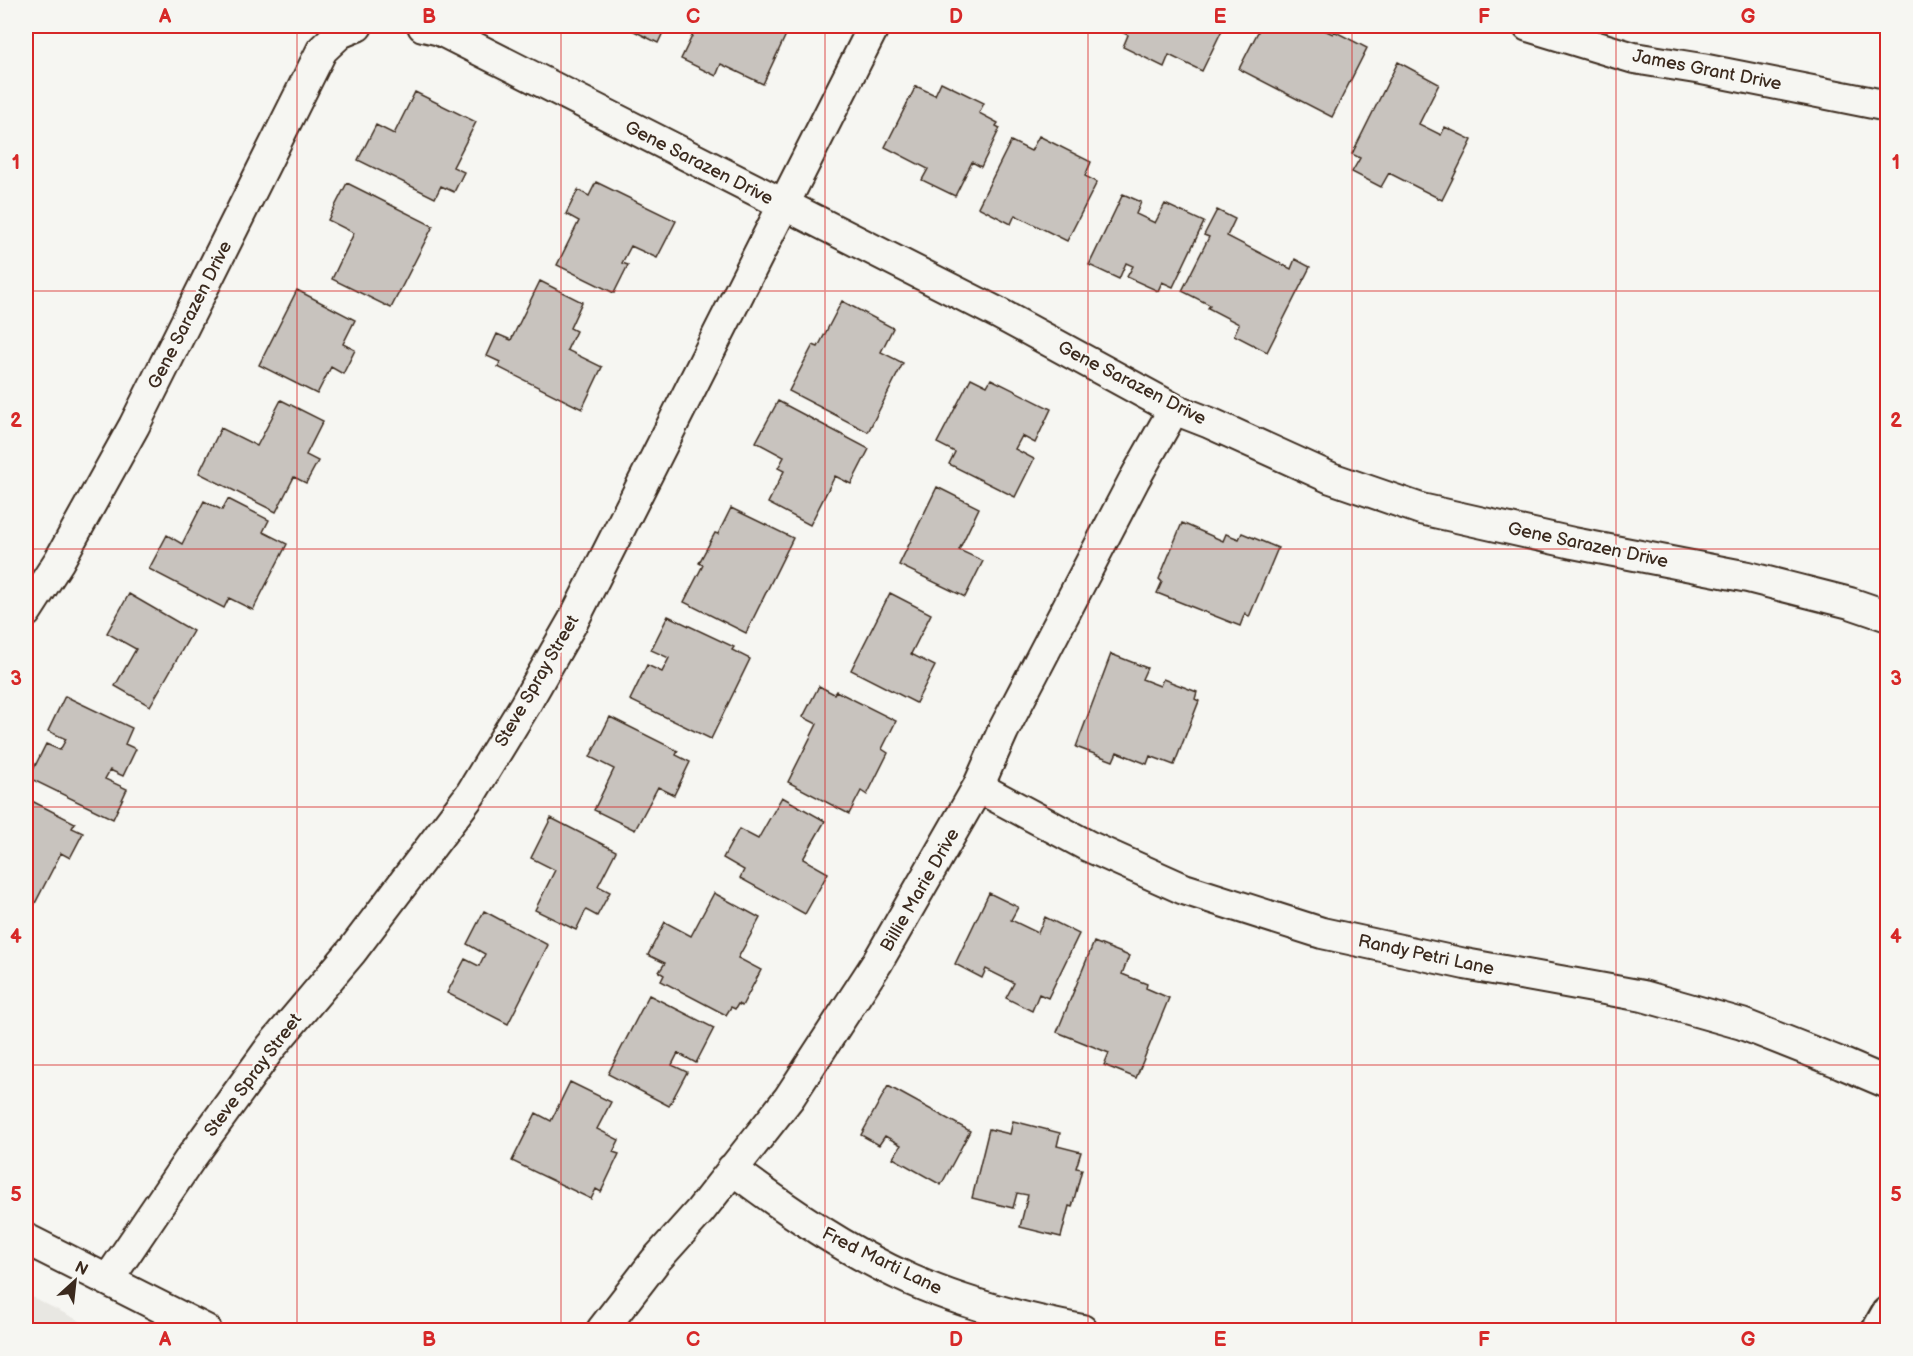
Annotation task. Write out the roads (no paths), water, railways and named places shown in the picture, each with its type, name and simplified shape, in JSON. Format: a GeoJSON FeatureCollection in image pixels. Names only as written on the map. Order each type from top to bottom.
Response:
{"type":"FeatureCollection","features":[{"type":"Feature","properties":{"kind":"main road"},"geometry":{"type":"LineString","coordinates":[[1879,1330],[1887,1314]]}},
{"type":"Feature","properties":{"kind":"street","name":"Gene Sarazen Drive"},"geometry":{"type":"LineString","coordinates":[[26,612],[59,561],[134,426],[322,50],[340,33],[357,26]]}},
{"type":"Feature","properties":{"kind":"street","name":"Gene Sarazen Drive"},"geometry":{"type":"LineString","coordinates":[[423,26],[440,30],[998,313],[1174,409],[1331,478],[1421,509],[1573,543],[1748,577],[1850,603],[1887,616]]}},
{"type":"Feature","properties":{"kind":"street","name":"Steve Spray Street"},"geometry":{"type":"LineString","coordinates":[[108,1280],[190,1159],[271,1047],[352,951],[470,795],[525,705],[573,621],[874,26]]}},
{"type":"Feature","properties":{"kind":"street","name":"James Grant Drive"},"geometry":{"type":"LineString","coordinates":[[1528,26],[1634,58],[1702,69],[1887,106]]}},
{"type":"Feature","properties":{"kind":"street","name":"Billie Marie Drive"},"geometry":{"type":"LineString","coordinates":[[602,1330],[656,1260],[700,1211],[789,1098],[877,963],[978,787],[1003,731],[1134,480],[1174,409]]}},
{"type":"Feature","properties":{"kind":"street","name":"Randy Petri Lane"},"geometry":{"type":"LineString","coordinates":[[978,787],[1088,846],[1184,889],[1322,933],[1465,964],[1643,996],[1742,1024],[1887,1083]]}},
{"type":"Feature","properties":{"kind":"street","name":"Fred Marti Lane"},"geometry":{"type":"LineString","coordinates":[[732,1169],[772,1200],[817,1229],[912,1280],[960,1299],[1036,1322],[1082,1330]]}},
{"type":"Feature","properties":{"kind":"street"},"geometry":{"type":"LineString","coordinates":[[26,1239],[206,1330]]}}]}
